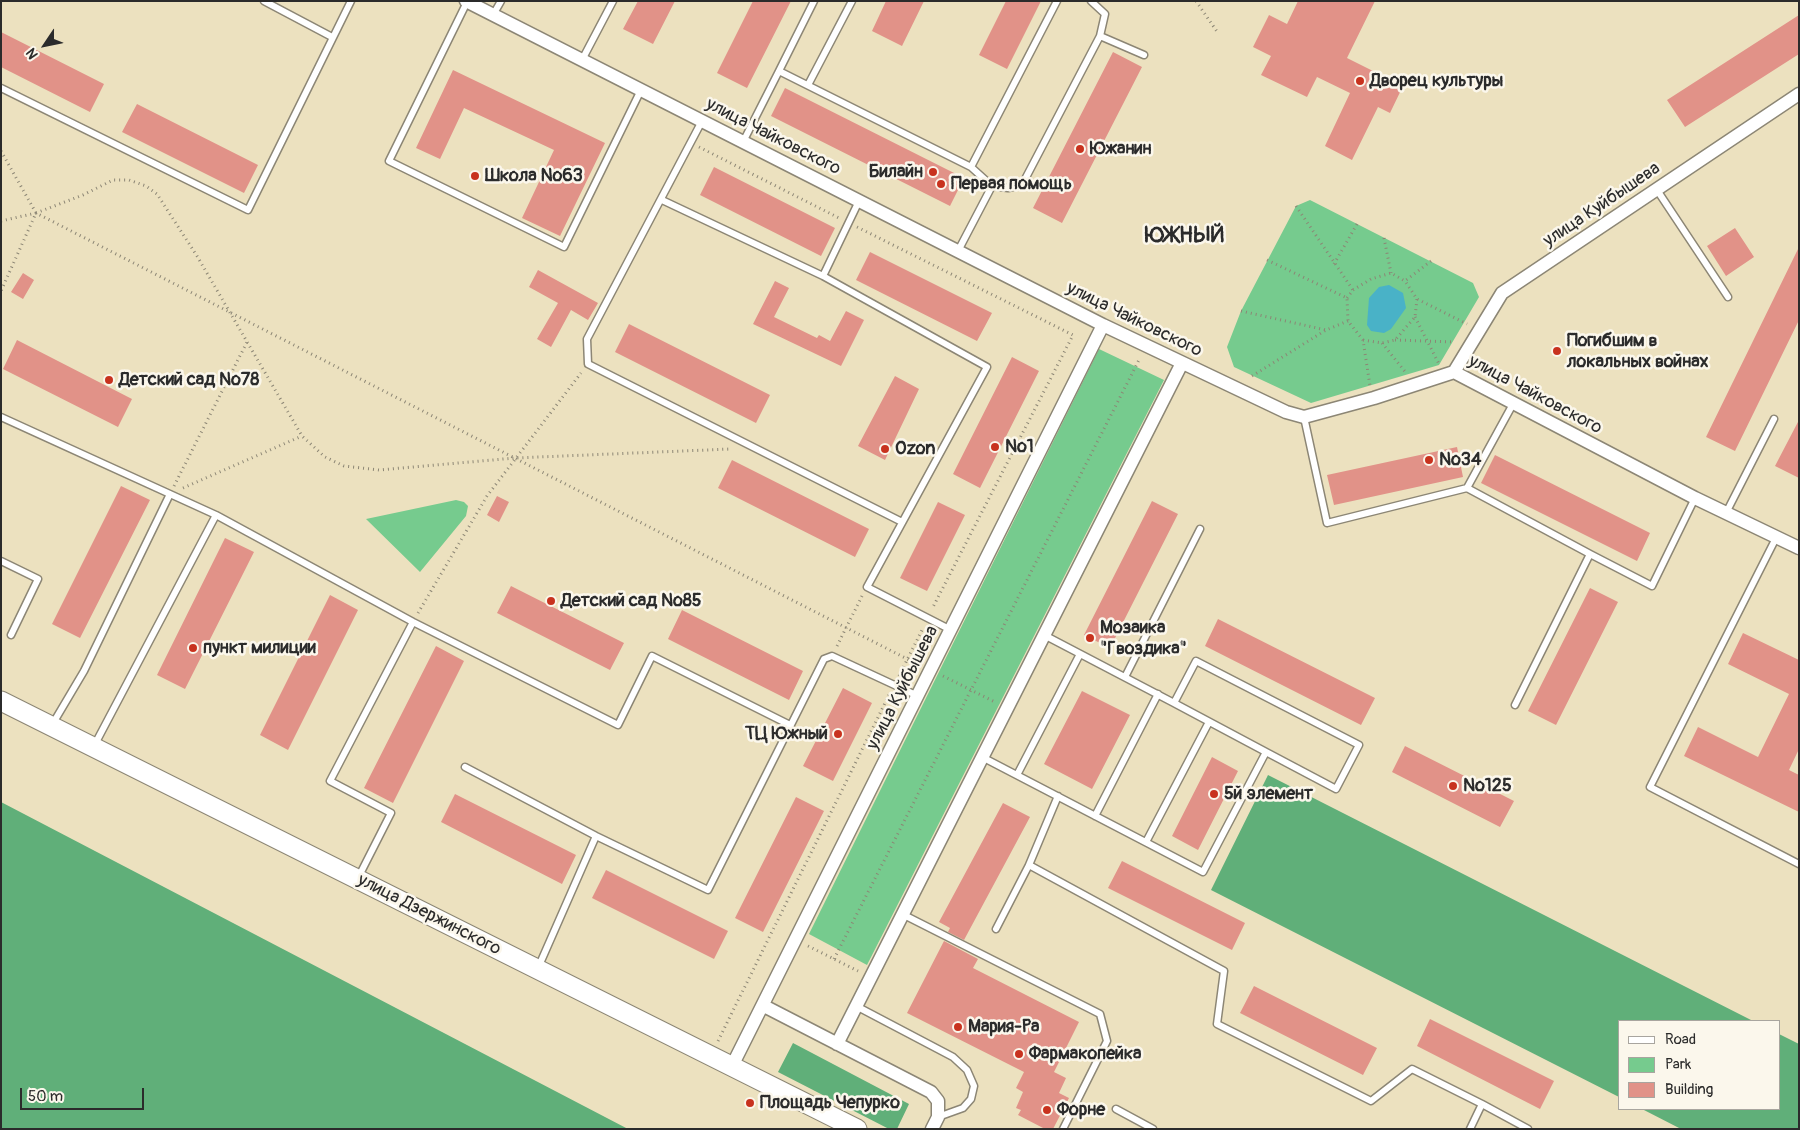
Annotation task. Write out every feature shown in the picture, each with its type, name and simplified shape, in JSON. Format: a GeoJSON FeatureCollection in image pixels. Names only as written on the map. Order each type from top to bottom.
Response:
{"type":"FeatureCollection","features":[{"type":"Feature","properties":{"kind":"main road","name":"улица Дзержинского"},"geometry":{"type":"LineString","coordinates":[[1,701],[856,1129]]}},
{"type":"Feature","properties":{"kind":"street","name":"улица Чайковского"},"geometry":{"type":"LineString","coordinates":[[467,2],[1103,325],[1286,412],[1304,417],[1374,398],[1454,372],[1696,498],[1799,548]]}},
{"type":"Feature","properties":{"kind":"street","name":"улица Куйбышева"},"geometry":{"type":"LineString","coordinates":[[1454,372],[1502,292],[1799,94]]}},
{"type":"Feature","properties":{"kind":"street","name":"улица Куйбышева"},"geometry":{"type":"LineString","coordinates":[[732,1066],[764,1006],[1103,325]]}},
{"type":"Feature","properties":{"kind":"street"},"geometry":{"type":"LineString","coordinates":[[837,1044],[1182,363]]}},
{"type":"Feature","properties":{"kind":"street"},"geometry":{"type":"LineString","coordinates":[[764,1006],[932,1092],[938,1101],[938,1117],[932,1129]]}},
{"type":"Feature","properties":{"kind":"lane"},"geometry":{"type":"LineString","coordinates":[[264,1],[332,37]]}},
{"type":"Feature","properties":{"kind":"lane"},"geometry":{"type":"LineString","coordinates":[[1,88],[248,210],[351,1]]}},
{"type":"Feature","properties":{"kind":"lane"},"geometry":{"type":"LineString","coordinates":[[493,15],[501,1]]}},
{"type":"Feature","properties":{"kind":"lane"},"geometry":{"type":"LineString","coordinates":[[582,60],[613,1]]}},
{"type":"Feature","properties":{"kind":"lane"},"geometry":{"type":"LineString","coordinates":[[743,142],[814,1]]}},
{"type":"Feature","properties":{"kind":"lane"},"geometry":{"type":"LineString","coordinates":[[808,85],[852,1]]}},
{"type":"Feature","properties":{"kind":"lane"},"geometry":{"type":"LineString","coordinates":[[971,167],[1056,1]]}},
{"type":"Feature","properties":{"kind":"lane"},"geometry":{"type":"LineString","coordinates":[[779,71],[971,167],[992,186],[1008,188],[1022,184],[1100,36],[1105,14],[1092,1]]}},
{"type":"Feature","properties":{"kind":"lane"},"geometry":{"type":"LineString","coordinates":[[467,2],[389,161],[564,247],[641,90]]}},
{"type":"Feature","properties":{"kind":"lane"},"geometry":{"type":"LineString","coordinates":[[1100,36],[1144,55]]}},
{"type":"Feature","properties":{"kind":"lane"},"geometry":{"type":"LineString","coordinates":[[702,121],[587,339],[588,364],[902,522]]}},
{"type":"Feature","properties":{"kind":"lane"},"geometry":{"type":"LineString","coordinates":[[958,251],[992,186]]}},
{"type":"Feature","properties":{"kind":"lane"},"geometry":{"type":"LineString","coordinates":[[1657,190],[1728,297]]}},
{"type":"Feature","properties":{"kind":"lane"},"geometry":{"type":"LineString","coordinates":[[662,200],[823,276],[987,367],[866,586],[951,630]]}},
{"type":"Feature","properties":{"kind":"lane"},"geometry":{"type":"LineString","coordinates":[[823,276],[859,201]]}},
{"type":"Feature","properties":{"kind":"lane"},"geometry":{"type":"LineString","coordinates":[[1467,488],[1513,404]]}},
{"type":"Feature","properties":{"kind":"lane"},"geometry":{"type":"LineString","coordinates":[[1,417],[216,515],[413,622],[618,725],[652,656],[790,725]]}},
{"type":"Feature","properties":{"kind":"lane"},"geometry":{"type":"LineString","coordinates":[[1304,417],[1327,523],[1467,488],[1652,586],[1696,498]]}},
{"type":"Feature","properties":{"kind":"lane"},"geometry":{"type":"LineString","coordinates":[[1726,513],[1774,418]]}},
{"type":"Feature","properties":{"kind":"lane"},"geometry":{"type":"LineString","coordinates":[[51,726],[84,671],[170,494]]}},
{"type":"Feature","properties":{"kind":"lane"},"geometry":{"type":"LineString","coordinates":[[93,747],[216,515]]}},
{"type":"Feature","properties":{"kind":"lane"},"geometry":{"type":"LineString","coordinates":[[1125,677],[1200,529]]}},
{"type":"Feature","properties":{"kind":"lane"},"geometry":{"type":"LineString","coordinates":[[1776,538],[1650,787],[1799,864]]}},
{"type":"Feature","properties":{"kind":"lane"},"geometry":{"type":"LineString","coordinates":[[1515,705],[1590,554]]}},
{"type":"Feature","properties":{"kind":"lane"},"geometry":{"type":"LineString","coordinates":[[1,561],[38,579],[11,635]]}},
{"type":"Feature","properties":{"kind":"lane"},"geometry":{"type":"LineString","coordinates":[[357,879],[391,813],[330,781],[413,622]]}},
{"type":"Feature","properties":{"kind":"lane"},"geometry":{"type":"LineString","coordinates":[[1044,635],[1336,789],[1359,746],[1196,661],[1174,703]]}},
{"type":"Feature","properties":{"kind":"lane"},"geometry":{"type":"LineString","coordinates":[[1017,775],[1080,654]]}},
{"type":"Feature","properties":{"kind":"lane"},"geometry":{"type":"LineString","coordinates":[[465,767],[596,836],[708,890],[824,659],[832,656],[918,696]]}},
{"type":"Feature","properties":{"kind":"lane"},"geometry":{"type":"LineString","coordinates":[[1095,816],[1158,694]]}},
{"type":"Feature","properties":{"kind":"lane"},"geometry":{"type":"LineString","coordinates":[[1146,842],[1209,722]]}},
{"type":"Feature","properties":{"kind":"lane"},"geometry":{"type":"LineString","coordinates":[[982,757],[1203,872],[1266,752]]}},
{"type":"Feature","properties":{"kind":"lane"},"geometry":{"type":"LineString","coordinates":[[996,929],[1029,865],[1058,796]]}},
{"type":"Feature","properties":{"kind":"lane"},"geometry":{"type":"LineString","coordinates":[[537,969],[596,836]]}},
{"type":"Feature","properties":{"kind":"lane"},"geometry":{"type":"LineString","coordinates":[[1029,865],[1224,971],[1217,1024],[1371,1101],[1412,1068],[1528,1129]]}},
{"type":"Feature","properties":{"kind":"lane"},"geometry":{"type":"LineString","coordinates":[[902,914],[1100,1014],[1107,1041],[1064,1129]]}},
{"type":"Feature","properties":{"kind":"lane"},"geometry":{"type":"LineString","coordinates":[[856,1006],[953,1057],[967,1070],[974,1086],[971,1098],[963,1108],[938,1117]]}},
{"type":"Feature","properties":{"kind":"lane"},"geometry":{"type":"LineString","coordinates":[[1470,1129],[1482,1104]]}},
{"type":"Feature","properties":{"kind":"lane"},"geometry":{"type":"LineString","coordinates":[[1116,1109],[1153,1129]]}},
{"type":"Feature","properties":{"kind":"path"},"geometry":{"type":"LineString","coordinates":[[1196,1],[1218,33]]}},
{"type":"Feature","properties":{"kind":"path"},"geometry":{"type":"LineString","coordinates":[[691,143],[1073,335]]}},
{"type":"Feature","properties":{"kind":"path"},"geometry":{"type":"LineString","coordinates":[[1,151],[36,213],[931,671],[1007,708]]}},
{"type":"Feature","properties":{"kind":"path"},"geometry":{"type":"LineString","coordinates":[[1,221],[36,213],[83,195],[113,180],[129,180],[146,186],[157,194],[170,213],[302,436],[325,457],[344,466],[366,470],[515,458],[754,448]]}},
{"type":"Feature","properties":{"kind":"path"},"geometry":{"type":"LineString","coordinates":[[1296,206],[1353,290]]}},
{"type":"Feature","properties":{"kind":"path"},"geometry":{"type":"LineString","coordinates":[[1,291],[36,213]]}},
{"type":"Feature","properties":{"kind":"path"},"geometry":{"type":"LineString","coordinates":[[1334,264],[1357,224]]}},
{"type":"Feature","properties":{"kind":"path"},"geometry":{"type":"LineString","coordinates":[[1384,238],[1391,273],[1404,281],[1417,299],[1478,331]]}},
{"type":"Feature","properties":{"kind":"path"},"geometry":{"type":"LineString","coordinates":[[1267,260],[1347,298]]}},
{"type":"Feature","properties":{"kind":"path"},"geometry":{"type":"LineString","coordinates":[[1404,281],[1431,261]]}},
{"type":"Feature","properties":{"kind":"path"},"geometry":{"type":"LineString","coordinates":[[1370,386],[1363,340],[1348,321],[1347,298],[1353,290],[1371,279],[1391,273]]}},
{"type":"Feature","properties":{"kind":"path"},"geometry":{"type":"LineString","coordinates":[[1395,340],[1415,317],[1417,299]]}},
{"type":"Feature","properties":{"kind":"path"},"geometry":{"type":"LineString","coordinates":[[1241,311],[1326,330]]}},
{"type":"Feature","properties":{"kind":"path"},"geometry":{"type":"LineString","coordinates":[[1415,317],[1440,365]]}},
{"type":"Feature","properties":{"kind":"path"},"geometry":{"type":"LineString","coordinates":[[1252,376],[1326,330],[1348,321]]}},
{"type":"Feature","properties":{"kind":"path"},"geometry":{"type":"LineString","coordinates":[[1363,340],[1382,343],[1395,340],[1454,342]]}},
{"type":"Feature","properties":{"kind":"path"},"geometry":{"type":"LineString","coordinates":[[170,494],[247,342]]}},
{"type":"Feature","properties":{"kind":"path"},"geometry":{"type":"LineString","coordinates":[[1382,343],[1407,375]]}},
{"type":"Feature","properties":{"kind":"path"},"geometry":{"type":"LineString","coordinates":[[834,959],[1146,345]]}},
{"type":"Feature","properties":{"kind":"path"},"geometry":{"type":"LineString","coordinates":[[413,622],[487,496],[588,364]]}},
{"type":"Feature","properties":{"kind":"path"},"geometry":{"type":"LineString","coordinates":[[170,494],[302,436]]}},
{"type":"Feature","properties":{"kind":"path"},"geometry":{"type":"LineString","coordinates":[[832,656],[866,586]]}},
{"type":"Feature","properties":{"kind":"path"},"geometry":{"type":"LineString","coordinates":[[796,940],[870,977]]}},
{"type":"Feature","properties":{"kind":"green space"},"geometry":{"type":"Polygon","coordinates":[[[1310,200],[1473,283],[1479,297],[1439,365],[1311,403],[1234,367],[1227,347],[1241,311],[1296,206],[1310,200]]]}},
{"type":"Feature","properties":{"kind":"green space"},"geometry":{"type":"Polygon","coordinates":[[[1099,349],[1164,380],[867,965],[809,934],[1099,349]]]}},
{"type":"Feature","properties":{"kind":"green space"},"geometry":{"type":"Polygon","coordinates":[[[456,500],[464,502],[468,506],[466,516],[420,572],[366,519],[456,500]]]}},
{"type":"Feature","properties":{"kind":"green space"},"geometry":{"type":"Polygon","coordinates":[[[1268,775],[1751,1020],[1618,1020],[1618,1096],[1211,890],[1268,775]]]}},
{"type":"Feature","properties":{"kind":"green space"},"geometry":{"type":"Polygon","coordinates":[[[1,802],[628,1129],[1,1129],[1,802]]]}},
{"type":"Feature","properties":{"kind":"green space"},"geometry":{"type":"Polygon","coordinates":[[[1780,1034],[1799,1044],[1799,1129],[1681,1129],[1644,1110],[1780,1110],[1780,1034]]]}},
{"type":"Feature","properties":{"kind":"green space"},"geometry":{"type":"Polygon","coordinates":[[[793,1043],[909,1104],[897,1129],[889,1129],[778,1072],[793,1043]]]}},
{"type":"Feature","properties":{"kind":"water"},"geometry":{"type":"Polygon","coordinates":[[[1389,285],[1403,293],[1406,308],[1391,329],[1384,333],[1371,331],[1367,325],[1369,298],[1379,287],[1389,285]]]}},
{"type":"Feature","properties":{"kind":"building"},"geometry":{"type":"Polygon","coordinates":[[[638,1],[675,1],[653,44],[623,29],[638,1]]]}},
{"type":"Feature","properties":{"kind":"building"},"geometry":{"type":"Polygon","coordinates":[[[753,1],[791,1],[747,88],[717,73],[753,1]]]}},
{"type":"Feature","properties":{"kind":"building"},"geometry":{"type":"Polygon","coordinates":[[[886,1],[924,1],[902,46],[872,31],[886,1]]]}},
{"type":"Feature","properties":{"kind":"building"},"geometry":{"type":"Polygon","coordinates":[[[1006,1],[1041,1],[1007,69],[979,55],[1006,1]]]}},
{"type":"Feature","properties":{"kind":"building","name":"Дворец культуры"},"geometry":{"type":"Polygon","coordinates":[[[1298,1],[1375,1],[1347,58],[1403,86],[1390,113],[1378,107],[1352,160],[1325,146],[1350,93],[1317,77],[1307,97],[1261,75],[1271,56],[1253,47],[1269,15],[1287,24],[1298,1]]]}},
{"type":"Feature","properties":{"kind":"building"},"geometry":{"type":"Polygon","coordinates":[[[1799,15],[1799,54],[1685,127],[1667,100],[1799,15]]]}},
{"type":"Feature","properties":{"kind":"building"},"geometry":{"type":"Polygon","coordinates":[[[1,32],[104,84],[90,112],[1,67],[1,32]]]}},
{"type":"Feature","properties":{"kind":"building"},"geometry":{"type":"Polygon","coordinates":[[[1113,52],[1142,67],[1062,223],[1033,208],[1113,52]]]}},
{"type":"Feature","properties":{"kind":"building"},"geometry":{"type":"Polygon","coordinates":[[[453,70],[605,143],[560,236],[522,218],[554,150],[464,108],[440,159],[416,148],[453,70]]]}},
{"type":"Feature","properties":{"kind":"building"},"geometry":{"type":"Polygon","coordinates":[[[785,88],[964,178],[950,206],[771,116],[785,88]]]}},
{"type":"Feature","properties":{"kind":"building"},"geometry":{"type":"Polygon","coordinates":[[[137,104],[258,165],[244,193],[122,132],[137,104]]]}},
{"type":"Feature","properties":{"kind":"building"},"geometry":{"type":"Polygon","coordinates":[[[714,167],[835,228],[821,256],[700,195],[714,167]]]}},
{"type":"Feature","properties":{"kind":"building"},"geometry":{"type":"Polygon","coordinates":[[[1735,228],[1754,257],[1726,276],[1707,246],[1735,228]]]}},
{"type":"Feature","properties":{"kind":"building"},"geometry":{"type":"Polygon","coordinates":[[[1799,247],[1799,320],[1735,451],[1706,437],[1799,247]]]}},
{"type":"Feature","properties":{"kind":"building"},"geometry":{"type":"Polygon","coordinates":[[[870,252],[992,313],[977,341],[856,280],[870,252]]]}},
{"type":"Feature","properties":{"kind":"building"},"geometry":{"type":"Polygon","coordinates":[[[538,270],[598,303],[588,320],[571,310],[551,347],[537,339],[558,303],[529,287],[538,270]]]}},
{"type":"Feature","properties":{"kind":"building"},"geometry":{"type":"Polygon","coordinates":[[[23,273],[34,280],[23,299],[11,292],[23,273]]]}},
{"type":"Feature","properties":{"kind":"building"},"geometry":{"type":"Polygon","coordinates":[[[775,281],[789,288],[774,317],[817,338],[819,335],[830,341],[846,311],[864,320],[841,366],[753,324],[775,281]]]}},
{"type":"Feature","properties":{"kind":"building"},"geometry":{"type":"Polygon","coordinates":[[[629,324],[770,395],[756,423],[615,352],[629,324]]]}},
{"type":"Feature","properties":{"kind":"building"},"geometry":{"type":"Polygon","coordinates":[[[17,340],[132,399],[118,427],[3,369],[17,340]]]}},
{"type":"Feature","properties":{"kind":"building"},"geometry":{"type":"Polygon","coordinates":[[[1012,357],[1039,371],[980,488],[953,474],[1012,357]]]}},
{"type":"Feature","properties":{"kind":"building"},"geometry":{"type":"Polygon","coordinates":[[[895,376],[919,389],[885,460],[858,446],[895,376]]]}},
{"type":"Feature","properties":{"kind":"building"},"geometry":{"type":"Polygon","coordinates":[[[1799,420],[1799,478],[1775,466],[1799,420]]]}},
{"type":"Feature","properties":{"kind":"building"},"geometry":{"type":"Polygon","coordinates":[[[1457,447],[1463,477],[1334,505],[1327,475],[1457,447]]]}},
{"type":"Feature","properties":{"kind":"building"},"geometry":{"type":"Polygon","coordinates":[[[1495,455],[1650,533],[1637,561],[1481,483],[1495,455]]]}},
{"type":"Feature","properties":{"kind":"building"},"geometry":{"type":"Polygon","coordinates":[[[732,460],[869,529],[855,557],[718,488],[732,460]]]}},
{"type":"Feature","properties":{"kind":"building"},"geometry":{"type":"Polygon","coordinates":[[[121,486],[150,500],[80,638],[52,624],[121,486]]]}},
{"type":"Feature","properties":{"kind":"building"},"geometry":{"type":"Polygon","coordinates":[[[497,496],[509,502],[499,522],[487,515],[497,496]]]}},
{"type":"Feature","properties":{"kind":"building"},"geometry":{"type":"Polygon","coordinates":[[[1152,501],[1178,514],[1110,648],[1084,635],[1152,501]]]}},
{"type":"Feature","properties":{"kind":"building"},"geometry":{"type":"Polygon","coordinates":[[[938,502],[965,515],[927,591],[900,578],[938,502]]]}},
{"type":"Feature","properties":{"kind":"building"},"geometry":{"type":"Polygon","coordinates":[[[225,538],[254,552],[185,689],[157,675],[225,538]]]}},
{"type":"Feature","properties":{"kind":"building"},"geometry":{"type":"Polygon","coordinates":[[[511,586],[624,643],[610,670],[497,613],[511,586]]]}},
{"type":"Feature","properties":{"kind":"building"},"geometry":{"type":"Polygon","coordinates":[[[1590,588],[1618,602],[1556,725],[1528,711],[1590,588]]]}},
{"type":"Feature","properties":{"kind":"building"},"geometry":{"type":"Polygon","coordinates":[[[330,595],[358,610],[288,750],[260,735],[330,595]]]}},
{"type":"Feature","properties":{"kind":"building"},"geometry":{"type":"Polygon","coordinates":[[[682,610],[803,671],[789,700],[668,639],[682,610]]]}},
{"type":"Feature","properties":{"kind":"building"},"geometry":{"type":"Polygon","coordinates":[[[1218,619],[1375,698],[1361,725],[1205,646],[1218,619]]]}},
{"type":"Feature","properties":{"kind":"building"},"geometry":{"type":"Polygon","coordinates":[[[1743,633],[1799,660],[1799,749],[1789,770],[1799,775],[1799,812],[1684,756],[1698,727],[1758,757],[1789,694],[1728,664],[1743,633]]]}},
{"type":"Feature","properties":{"kind":"building"},"geometry":{"type":"Polygon","coordinates":[[[436,646],[464,661],[393,803],[364,788],[436,646]]]}},
{"type":"Feature","properties":{"kind":"building","name":"ТЦ Южный"},"geometry":{"type":"Polygon","coordinates":[[[843,688],[872,703],[833,781],[803,766],[843,688]]]}},
{"type":"Feature","properties":{"kind":"building"},"geometry":{"type":"Polygon","coordinates":[[[1082,691],[1130,715],[1092,789],[1044,764],[1082,691]]]}},
{"type":"Feature","properties":{"kind":"building","name":"№125"},"geometry":{"type":"Polygon","coordinates":[[[1405,746],[1514,801],[1500,827],[1392,772],[1405,746]]]}},
{"type":"Feature","properties":{"kind":"building"},"geometry":{"type":"Polygon","coordinates":[[[1212,757],[1238,771],[1198,850],[1172,836],[1212,757]]]}},
{"type":"Feature","properties":{"kind":"building"},"geometry":{"type":"Polygon","coordinates":[[[455,794],[576,855],[562,884],[441,822],[455,794]]]}},
{"type":"Feature","properties":{"kind":"building"},"geometry":{"type":"Polygon","coordinates":[[[796,797],[824,811],[763,932],[735,918],[796,797]]]}},
{"type":"Feature","properties":{"kind":"building"},"geometry":{"type":"Polygon","coordinates":[[[1003,803],[1030,817],[964,940],[948,932],[950,928],[939,922],[1003,803]]]}},
{"type":"Feature","properties":{"kind":"building"},"geometry":{"type":"Polygon","coordinates":[[[1122,861],[1245,923],[1232,950],[1108,888],[1122,861]]]}},
{"type":"Feature","properties":{"kind":"building"},"geometry":{"type":"Polygon","coordinates":[[[606,870],[728,931],[714,959],[592,898],[606,870]]]}},
{"type":"Feature","properties":{"kind":"building"},"geometry":{"type":"Polygon","coordinates":[[[944,941],[978,959],[973,968],[1079,1022],[1054,1072],[1066,1078],[1059,1093],[1069,1098],[1053,1129],[1045,1129],[1018,1115],[1021,1110],[1016,1108],[1023,1092],[1016,1088],[1024,1072],[907,1013],[944,941]]]}},
{"type":"Feature","properties":{"kind":"building"},"geometry":{"type":"Polygon","coordinates":[[[1254,986],[1377,1048],[1363,1075],[1240,1013],[1254,986]]]}},
{"type":"Feature","properties":{"kind":"building"},"geometry":{"type":"Polygon","coordinates":[[[1430,1019],[1554,1081],[1540,1109],[1417,1046],[1430,1019]]]}},
{"type":"Feature","properties":{"kind":"place","name":"Дворец культуры"},"geometry":{"type":"Point","coordinates":[1360,81]}},
{"type":"Feature","properties":{"kind":"place","name":"Южанин"},"geometry":{"type":"Point","coordinates":[1080,149]}},
{"type":"Feature","properties":{"kind":"place","name":"Билайн"},"geometry":{"type":"Point","coordinates":[933,172]}},
{"type":"Feature","properties":{"kind":"place","name":"Школа №63"},"geometry":{"type":"Point","coordinates":[475,176]}},
{"type":"Feature","properties":{"kind":"place","name":"Первая помощь"},"geometry":{"type":"Point","coordinates":[941,184]}},
{"type":"Feature","properties":{"kind":"place","name":"Погибшим в локальных войнах"},"geometry":{"type":"Point","coordinates":[1557,351]}},
{"type":"Feature","properties":{"kind":"place","name":"Детский сад №78"},"geometry":{"type":"Point","coordinates":[109,380]}},
{"type":"Feature","properties":{"kind":"place","name":"№1"},"geometry":{"type":"Point","coordinates":[995,447]}},
{"type":"Feature","properties":{"kind":"place","name":"Ozon"},"geometry":{"type":"Point","coordinates":[885,449]}},
{"type":"Feature","properties":{"kind":"place","name":"№34"},"geometry":{"type":"Point","coordinates":[1429,460]}},
{"type":"Feature","properties":{"kind":"place","name":"Детский сад №85"},"geometry":{"type":"Point","coordinates":[551,601]}},
{"type":"Feature","properties":{"kind":"place","name":"Мозаика \"Гвоздика\""},"geometry":{"type":"Point","coordinates":[1090,638]}},
{"type":"Feature","properties":{"kind":"place","name":"пункт милиции"},"geometry":{"type":"Point","coordinates":[193,648]}},
{"type":"Feature","properties":{"kind":"place","name":"ТЦ Южный"},"geometry":{"type":"Point","coordinates":[838,734]}},
{"type":"Feature","properties":{"kind":"place","name":"№125"},"geometry":{"type":"Point","coordinates":[1453,786]}},
{"type":"Feature","properties":{"kind":"place","name":"5й элемент"},"geometry":{"type":"Point","coordinates":[1214,794]}},
{"type":"Feature","properties":{"kind":"place","name":"Мария-Ра"},"geometry":{"type":"Point","coordinates":[958,1027]}},
{"type":"Feature","properties":{"kind":"place","name":"Фармакопейка"},"geometry":{"type":"Point","coordinates":[1019,1054]}},
{"type":"Feature","properties":{"kind":"place","name":"Площадь Чепурко"},"geometry":{"type":"Point","coordinates":[750,1103]}},
{"type":"Feature","properties":{"kind":"place","name":"Форне"},"geometry":{"type":"Point","coordinates":[1047,1110]}},
{"type":"Feature","properties":{"kind":"district","name":"ЮЖНЫЙ"},"geometry":{"type":"Point","coordinates":[1185,236]}}]}
